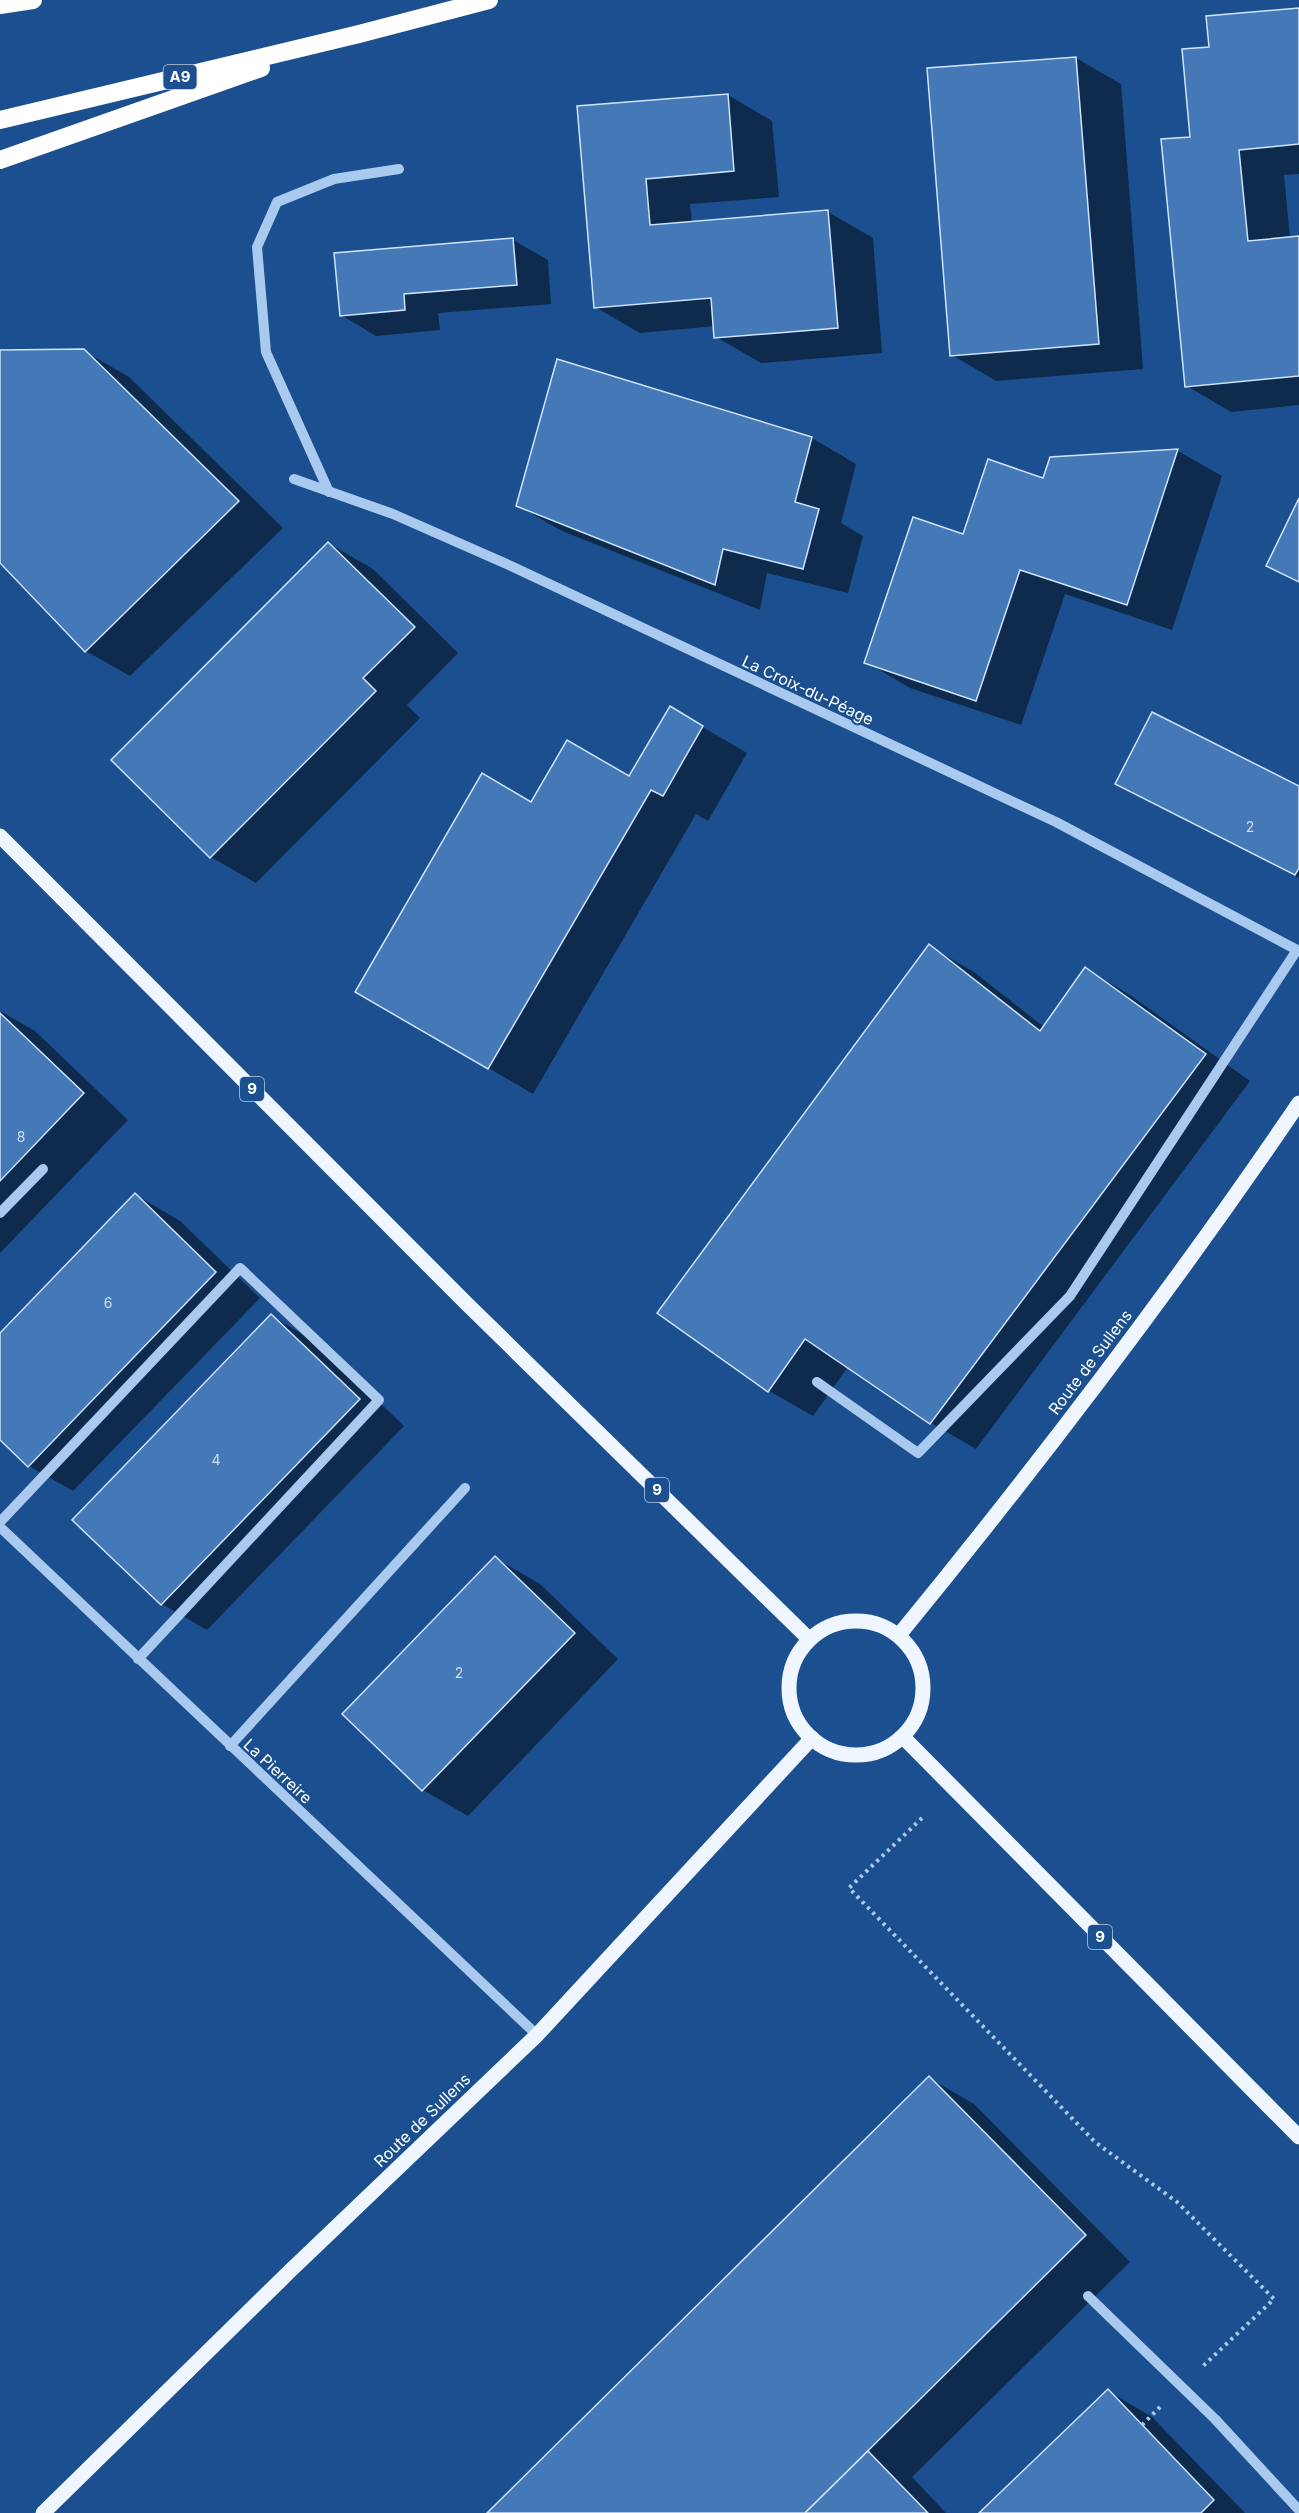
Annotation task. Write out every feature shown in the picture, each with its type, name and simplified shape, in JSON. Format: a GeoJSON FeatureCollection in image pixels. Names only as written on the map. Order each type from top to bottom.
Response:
{"type":"FeatureCollection","features":[{"type":"Feature","properties":{"kind":"highway"},"geometry":{"type":"LineString","coordinates":[[0,5],[33,0]]}},
{"type":"Feature","properties":{"kind":"highway","name":"A9"},"geometry":{"type":"LineString","coordinates":[[0,120],[359,34],[489,0]]}},
{"type":"Feature","properties":{"kind":"highway"},"geometry":{"type":"LineString","coordinates":[[0,160],[359,34]]}},
{"type":"Feature","properties":{"kind":"main road","name":"9"},"geometry":{"type":"LineString","coordinates":[[0,836],[466,1304],[809,1639]]}},
{"type":"Feature","properties":{"kind":"main road","name":"Route de Sullens"},"geometry":{"type":"LineString","coordinates":[[899,1635],[963,1557],[1130,1341],[1299,1103]]}},
{"type":"Feature","properties":{"kind":"main road"},"geometry":{"type":"LineString","coordinates":[[863,1620],[882,1625],[899,1635],[914,1653],[922,1674],[923,1697],[916,1719],[903,1737],[882,1750],[857,1755],[833,1751],[812,1738],[795,1716],[788,1689],[794,1663],[809,1639],[825,1628],[843,1621],[863,1620]]}},
{"type":"Feature","properties":{"kind":"main road","name":"9"},"geometry":{"type":"LineString","coordinates":[[903,1737],[1299,2137]]}},
{"type":"Feature","properties":{"kind":"main road","name":"Route de Sullens"},"geometry":{"type":"LineString","coordinates":[[43,2513],[231,2328],[537,2035],[812,1738]]}},
{"type":"Feature","properties":{"kind":"street"},"geometry":{"type":"LineString","coordinates":[[330,492],[266,352],[257,247],[277,202],[334,179],[399,169]]}},
{"type":"Feature","properties":{"kind":"street","name":"La Croix-du-Péage"},"geometry":{"type":"LineString","coordinates":[[294,479],[393,514],[511,566],[1056,822],[1298,950]]}},
{"type":"Feature","properties":{"kind":"street"},"geometry":{"type":"LineString","coordinates":[[817,1382],[918,1454],[1070,1296],[1298,950]]}},
{"type":"Feature","properties":{"kind":"street"},"geometry":{"type":"LineString","coordinates":[[0,1213],[43,1169]]}},
{"type":"Feature","properties":{"kind":"street"},"geometry":{"type":"LineString","coordinates":[[0,1522],[240,1268],[379,1400],[138,1659]]}},
{"type":"Feature","properties":{"kind":"street"},"geometry":{"type":"LineString","coordinates":[[230,1746],[465,1488]]}},
{"type":"Feature","properties":{"kind":"street","name":"La Pierreire"},"geometry":{"type":"LineString","coordinates":[[0,1527],[537,2035]]}},
{"type":"Feature","properties":{"kind":"street"},"geometry":{"type":"LineString","coordinates":[[0,1545],[9,1536]]}},
{"type":"Feature","properties":{"kind":"street"},"geometry":{"type":"LineString","coordinates":[[1088,2296],[1215,2420],[1299,2510]]}},
{"type":"Feature","properties":{"kind":"path"},"geometry":{"type":"LineString","coordinates":[[922,1818],[849,1888],[1095,2142],[1177,2202],[1274,2299],[1142,2425]]}},
{"type":"Feature","properties":{"kind":"building"},"geometry":{"type":"Polygon","coordinates":[[[1299,8],[1299,144],[1239,150],[1248,241],[1299,236],[1299,376],[1185,387],[1161,139],[1190,137],[1182,49],[1209,47],[1206,16],[1299,8]]]}},
{"type":"Feature","properties":{"kind":"building"},"geometry":{"type":"Polygon","coordinates":[[[1076,57],[1099,344],[950,356],[927,68],[1076,57]]]}},
{"type":"Feature","properties":{"kind":"building"},"geometry":{"type":"Polygon","coordinates":[[[728,94],[734,171],[646,179],[650,225],[828,210],[838,328],[714,338],[711,298],[594,308],[577,106],[728,94]]]}},
{"type":"Feature","properties":{"kind":"building"},"geometry":{"type":"Polygon","coordinates":[[[513,238],[517,285],[404,294],[405,310],[340,316],[334,253],[513,238]]]}},
{"type":"Feature","properties":{"kind":"building"},"geometry":{"type":"Polygon","coordinates":[[[84,349],[239,501],[85,652],[0,563],[0,350],[84,349]]]}},
{"type":"Feature","properties":{"kind":"building"},"geometry":{"type":"Polygon","coordinates":[[[557,359],[812,437],[795,502],[819,509],[803,569],[723,549],[715,585],[516,506],[557,359]]]}},
{"type":"Feature","properties":{"kind":"building"},"geometry":{"type":"Polygon","coordinates":[[[1178,449],[1127,605],[1020,570],[976,701],[864,663],[913,517],[963,534],[988,459],[1043,478],[1050,457],[1178,449]]]}},
{"type":"Feature","properties":{"kind":"building"},"geometry":{"type":"Polygon","coordinates":[[[1299,498],[1299,582],[1266,566],[1299,498]]]}},
{"type":"Feature","properties":{"kind":"building"},"geometry":{"type":"Polygon","coordinates":[[[328,542],[415,627],[363,678],[376,691],[210,858],[111,760],[328,542]]]}},
{"type":"Feature","properties":{"kind":"building"},"geometry":{"type":"Polygon","coordinates":[[[670,706],[703,726],[663,796],[651,790],[488,1069],[355,992],[482,773],[531,802],[567,740],[629,776],[670,706]]]}},
{"type":"Feature","properties":{"kind":"building"},"geometry":{"type":"Polygon","coordinates":[[[1152,712],[1299,786],[1299,868],[1295,875],[1115,784],[1152,712]]]}},
{"type":"Feature","properties":{"kind":"building"},"geometry":{"type":"Polygon","coordinates":[[[929,944],[1040,1031],[1085,967],[1206,1054],[930,1424],[805,1339],[768,1392],[657,1313],[929,944]]]}},
{"type":"Feature","properties":{"kind":"building"},"geometry":{"type":"Polygon","coordinates":[[[0,1013],[84,1093],[0,1181],[0,1013]]]}},
{"type":"Feature","properties":{"kind":"building"},"geometry":{"type":"Polygon","coordinates":[[[135,1193],[216,1272],[28,1467],[0,1440],[0,1333],[135,1193]]]}},
{"type":"Feature","properties":{"kind":"building"},"geometry":{"type":"Polygon","coordinates":[[[271,1314],[360,1399],[161,1605],[72,1520],[271,1314]]]}},
{"type":"Feature","properties":{"kind":"building"},"geometry":{"type":"Polygon","coordinates":[[[495,1556],[575,1633],[422,1791],[342,1714],[495,1556]]]}},
{"type":"Feature","properties":{"kind":"building"},"geometry":{"type":"Polygon","coordinates":[[[929,2076],[1086,2235],[805,2513],[487,2513],[929,2076]]]}},
{"type":"Feature","properties":{"kind":"building"},"geometry":{"type":"Polygon","coordinates":[[[1108,2389],[1214,2500],[1201,2513],[979,2513],[1108,2389]]]}},
{"type":"Feature","properties":{"kind":"building"},"geometry":{"type":"Polygon","coordinates":[[[868,2451],[928,2513],[805,2513],[868,2451]]]}}]}
